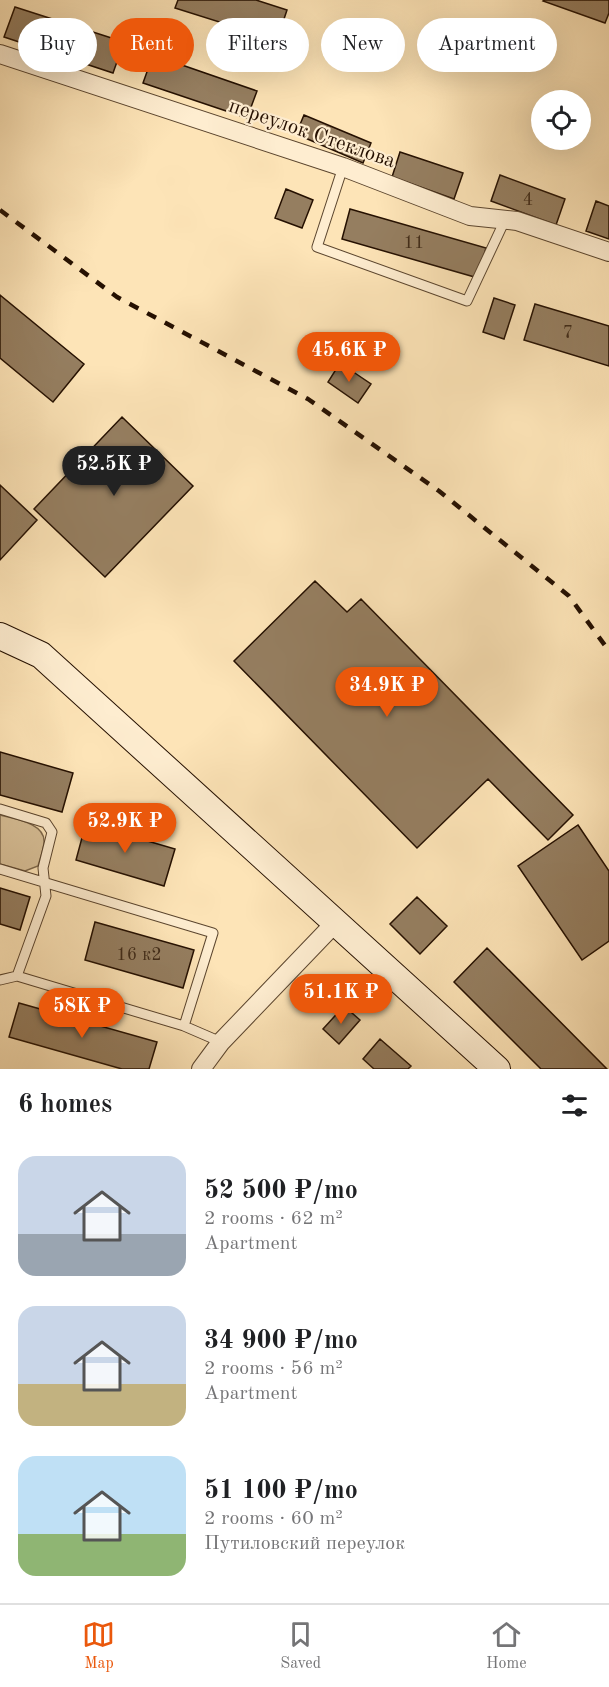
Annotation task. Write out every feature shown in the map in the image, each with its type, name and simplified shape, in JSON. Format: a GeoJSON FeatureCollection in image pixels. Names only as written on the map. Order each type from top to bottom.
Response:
{"type":"FeatureCollection","features":[{"type":"Feature","properties":{"kind":"main road"},"geometry":{"type":"LineString","coordinates":[[0,636],[41,655],[497,1069]]}},
{"type":"Feature","properties":{"kind":"street","name":"переулок Стеклова"},"geometry":{"type":"LineString","coordinates":[[0,54],[343,167],[470,216],[517,221],[609,252]]}},
{"type":"Feature","properties":{"kind":"street"},"geometry":{"type":"LineString","coordinates":[[201,1069],[221,1042],[336,922]]}},
{"type":"Feature","properties":{"kind":"lane"},"geometry":{"type":"LineString","coordinates":[[343,167],[317,248],[467,301],[506,220]]}},
{"type":"Feature","properties":{"kind":"lane"},"geometry":{"type":"LineString","coordinates":[[0,809],[46,823],[52,832],[43,868],[46,896],[17,976]]}},
{"type":"Feature","properties":{"kind":"lane"},"geometry":{"type":"LineString","coordinates":[[0,869],[213,933],[184,1026]]}},
{"type":"Feature","properties":{"kind":"lane"},"geometry":{"type":"LineString","coordinates":[[0,980],[17,976],[184,1026],[221,1042]]}},
{"type":"Feature","properties":{"kind":"shaded area"},"geometry":{"type":"Polygon","coordinates":[[[0,815],[21,820],[35,826],[40,831],[44,843],[38,866],[25,871],[0,864],[0,815]]]}},
{"type":"Feature","properties":{"kind":"building"},"geometry":{"type":"Polygon","coordinates":[[[178,0],[256,0],[287,10],[284,18],[207,18],[175,8],[178,0]]]}},
{"type":"Feature","properties":{"kind":"building"},"geometry":{"type":"Polygon","coordinates":[[[544,0],[609,0],[609,13],[605,23],[544,0]]]}},
{"type":"Feature","properties":{"kind":"building"},"geometry":{"type":"Polygon","coordinates":[[[15,7],[49,18],[18,18],[18,42],[4,37],[15,7]]]}},
{"type":"Feature","properties":{"kind":"building"},"geometry":{"type":"Polygon","coordinates":[[[97,33],[109,37],[109,72],[97,68],[97,33]]]}},
{"type":"Feature","properties":{"kind":"building"},"geometry":{"type":"Polygon","coordinates":[[[194,69],[257,91],[247,118],[143,83],[147,72],[194,72],[194,69]]]}},
{"type":"Feature","properties":{"kind":"building"},"geometry":{"type":"Polygon","coordinates":[[[304,115],[371,143],[363,163],[296,134],[304,115]]]}},
{"type":"Feature","properties":{"kind":"building"},"geometry":{"type":"Polygon","coordinates":[[[400,152],[463,173],[454,199],[392,177],[400,152]]]}},
{"type":"Feature","properties":{"kind":"building"},"geometry":{"type":"Polygon","coordinates":[[[500,175],[565,199],[556,225],[491,201],[500,175]]]}},
{"type":"Feature","properties":{"kind":"building"},"geometry":{"type":"Polygon","coordinates":[[[286,189],[313,200],[302,228],[275,218],[286,189]]]}},
{"type":"Feature","properties":{"kind":"building"},"geometry":{"type":"Polygon","coordinates":[[[596,201],[609,206],[609,239],[586,231],[596,201]]]}},
{"type":"Feature","properties":{"kind":"building"},"geometry":{"type":"Polygon","coordinates":[[[350,209],[486,248],[478,278],[342,239],[350,209]]]}},
{"type":"Feature","properties":{"kind":"building"},"geometry":{"type":"Polygon","coordinates":[[[0,295],[84,364],[53,402],[0,358],[0,295]]]}},
{"type":"Feature","properties":{"kind":"building"},"geometry":{"type":"Polygon","coordinates":[[[494,298],[515,305],[504,339],[483,332],[494,298]]]}},
{"type":"Feature","properties":{"kind":"building"},"geometry":{"type":"Polygon","coordinates":[[[535,304],[609,326],[609,366],[524,340],[535,304]]]}},
{"type":"Feature","properties":{"kind":"building"},"geometry":{"type":"Polygon","coordinates":[[[340,363],[371,384],[358,403],[328,382],[340,363]]]}},
{"type":"Feature","properties":{"kind":"building"},"geometry":{"type":"Polygon","coordinates":[[[122,417],[193,486],[105,577],[34,509],[122,417]]]}},
{"type":"Feature","properties":{"kind":"building"},"geometry":{"type":"Polygon","coordinates":[[[0,485],[37,520],[0,560],[0,485]]]}},
{"type":"Feature","properties":{"kind":"building"},"geometry":{"type":"Polygon","coordinates":[[[315,581],[347,612],[361,599],[573,815],[548,840],[488,779],[417,848],[234,661],[315,581]]]}},
{"type":"Feature","properties":{"kind":"building"},"geometry":{"type":"Polygon","coordinates":[[[0,752],[73,773],[62,812],[0,795],[0,752]]]}},
{"type":"Feature","properties":{"kind":"building"},"geometry":{"type":"Polygon","coordinates":[[[86,823],[175,849],[164,886],[76,860],[86,823]]]}},
{"type":"Feature","properties":{"kind":"building"},"geometry":{"type":"Polygon","coordinates":[[[578,825],[609,871],[609,941],[582,960],[518,866],[578,825]]]}},
{"type":"Feature","properties":{"kind":"building"},"geometry":{"type":"Polygon","coordinates":[[[0,888],[30,897],[20,930],[0,924],[0,888]]]}},
{"type":"Feature","properties":{"kind":"building"},"geometry":{"type":"Polygon","coordinates":[[[417,897],[447,926],[420,954],[390,924],[417,897]]]}},
{"type":"Feature","properties":{"kind":"building"},"geometry":{"type":"Polygon","coordinates":[[[95,922],[194,950],[183,988],[85,960],[95,922]]]}},
{"type":"Feature","properties":{"kind":"building"},"geometry":{"type":"Polygon","coordinates":[[[487,948],[607,1069],[541,1069],[454,982],[487,948]]]}},
{"type":"Feature","properties":{"kind":"building"},"geometry":{"type":"Polygon","coordinates":[[[19,1003],[157,1042],[149,1069],[122,1069],[9,1037],[19,1003]]]}},
{"type":"Feature","properties":{"kind":"building"},"geometry":{"type":"Polygon","coordinates":[[[344,1006],[360,1020],[339,1044],[323,1029],[344,1006]]]}},
{"type":"Feature","properties":{"kind":"building"},"geometry":{"type":"Polygon","coordinates":[[[380,1039],[411,1066],[408,1069],[374,1069],[363,1059],[380,1039]]]}},
{"type":"Feature","properties":{"kind":"railway"},"geometry":{"type":"LineString","coordinates":[[0,210],[117,297],[308,399],[439,491],[569,596],[609,651]]}}]}
